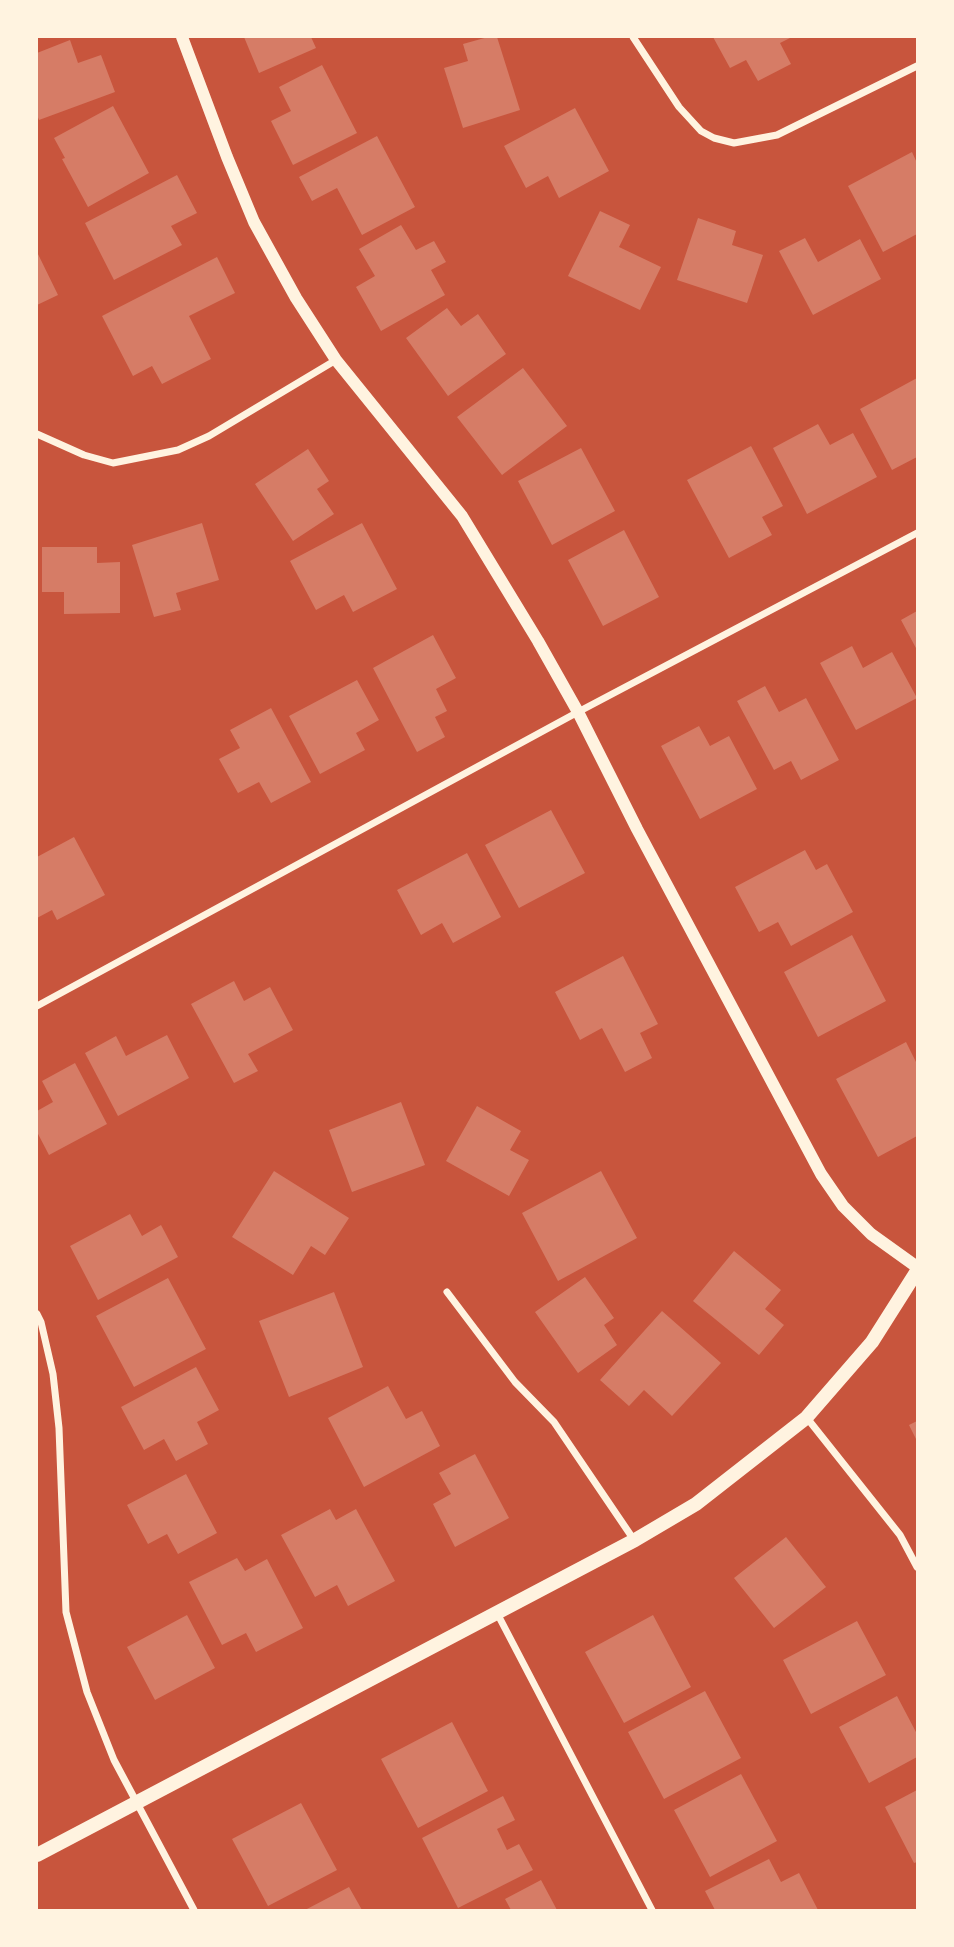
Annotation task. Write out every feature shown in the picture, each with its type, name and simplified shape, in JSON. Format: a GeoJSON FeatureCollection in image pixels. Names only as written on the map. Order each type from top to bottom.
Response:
{"type":"FeatureCollection","features":[{"type":"Feature","properties":{"kind":"main road"},"geometry":{"type":"LineString","coordinates":[[37,1855],[635,1540],[696,1504],[806,1418],[872,1342],[917,1269]]}},
{"type":"Feature","properties":{"kind":"street"},"geometry":{"type":"LineString","coordinates":[[182,37],[254,222],[296,298],[336,360],[462,516],[538,641],[821,1174],[843,1206],[871,1234],[917,1269]]}},
{"type":"Feature","properties":{"kind":"street"},"geometry":{"type":"LineString","coordinates":[[633,37],[679,107],[701,131],[714,138],[734,143],[777,135],[917,66]]}},
{"type":"Feature","properties":{"kind":"street"},"geometry":{"type":"LineString","coordinates":[[37,434],[84,455],[113,463],[178,450],[209,436],[336,360]]}},
{"type":"Feature","properties":{"kind":"street"},"geometry":{"type":"LineString","coordinates":[[37,1006],[578,712],[917,533]]}},
{"type":"Feature","properties":{"kind":"street"},"geometry":{"type":"LineString","coordinates":[[447,1292],[515,1382],[554,1422],[635,1540]]}},
{"type":"Feature","properties":{"kind":"street"},"geometry":{"type":"LineString","coordinates":[[37,1314],[53,1374],[59,1428],[66,1612],[87,1692],[114,1760],[194,1910]]}},
{"type":"Feature","properties":{"kind":"street"},"geometry":{"type":"LineString","coordinates":[[806,1418],[900,1535],[917,1567]]}},
{"type":"Feature","properties":{"kind":"street"},"geometry":{"type":"LineString","coordinates":[[497,1613],[652,1910]]}},
{"type":"Feature","properties":{"kind":"building"},"geometry":{"type":"Polygon","coordinates":[[[244,37],[311,37],[316,48],[259,73],[244,37]]]}},
{"type":"Feature","properties":{"kind":"building"},"geometry":{"type":"Polygon","coordinates":[[[497,37],[520,110],[463,128],[444,68],[468,61],[463,44],[497,37]]]}},
{"type":"Feature","properties":{"kind":"building"},"geometry":{"type":"Polygon","coordinates":[[[713,37],[792,37],[780,43],[791,64],[758,81],[746,60],[730,68],[713,37]]]}},
{"type":"Feature","properties":{"kind":"building"},"geometry":{"type":"Polygon","coordinates":[[[70,40],[78,63],[101,55],[115,92],[39,120],[37,53],[70,40]]]}},
{"type":"Feature","properties":{"kind":"building"},"geometry":{"type":"Polygon","coordinates":[[[322,65],[357,133],[293,165],[271,121],[291,111],[279,87],[322,65]]]}},
{"type":"Feature","properties":{"kind":"building"},"geometry":{"type":"Polygon","coordinates":[[[113,106],[149,173],[88,207],[62,159],[65,158],[54,138],[113,106]]]}},
{"type":"Feature","properties":{"kind":"building"},"geometry":{"type":"Polygon","coordinates":[[[575,108],[609,171],[559,198],[548,176],[526,188],[504,146],[575,108]]]}},
{"type":"Feature","properties":{"kind":"building"},"geometry":{"type":"Polygon","coordinates":[[[377,136],[415,207],[362,235],[337,188],[312,201],[299,177],[377,136]]]}},
{"type":"Feature","properties":{"kind":"building"},"geometry":{"type":"Polygon","coordinates":[[[912,152],[917,163],[917,234],[883,252],[848,186],[912,152]]]}},
{"type":"Feature","properties":{"kind":"building"},"geometry":{"type":"Polygon","coordinates":[[[177,175],[197,213],[171,226],[182,245],[114,280],[85,223],[177,175]]]}},
{"type":"Feature","properties":{"kind":"building"},"geometry":{"type":"Polygon","coordinates":[[[600,211],[630,225],[619,247],[661,267],[640,310],[568,276],[600,211]]]}},
{"type":"Feature","properties":{"kind":"building"},"geometry":{"type":"Polygon","coordinates":[[[698,218],[736,231],[732,245],[763,255],[747,303],[677,280],[698,218]]]}},
{"type":"Feature","properties":{"kind":"building"},"geometry":{"type":"Polygon","coordinates":[[[401,225],[416,250],[434,241],[446,262],[431,270],[445,295],[381,331],[356,287],[375,276],[359,249],[401,225]]]}},
{"type":"Feature","properties":{"kind":"building"},"geometry":{"type":"Polygon","coordinates":[[[805,238],[818,262],[860,239],[881,279],[813,315],[779,251],[805,238]]]}},
{"type":"Feature","properties":{"kind":"building"},"geometry":{"type":"Polygon","coordinates":[[[37,252],[58,295],[37,305],[37,252]]]}},
{"type":"Feature","properties":{"kind":"building"},"geometry":{"type":"Polygon","coordinates":[[[217,257],[235,293],[189,316],[211,359],[162,384],[152,366],[133,376],[102,316],[217,257]]]}},
{"type":"Feature","properties":{"kind":"building"},"geometry":{"type":"Polygon","coordinates":[[[447,308],[461,326],[478,314],[506,354],[448,396],[406,338],[447,308]]]}},
{"type":"Feature","properties":{"kind":"building"},"geometry":{"type":"Polygon","coordinates":[[[523,368],[567,426],[502,475],[457,417],[523,368]]]}},
{"type":"Feature","properties":{"kind":"building"},"geometry":{"type":"Polygon","coordinates":[[[917,378],[917,457],[892,470],[860,409],[917,378]]]}},
{"type":"Feature","properties":{"kind":"building"},"geometry":{"type":"Polygon","coordinates":[[[818,424],[830,445],[853,433],[877,477],[807,514],[773,448],[818,424]]]}},
{"type":"Feature","properties":{"kind":"building"},"geometry":{"type":"Polygon","coordinates":[[[751,446],[783,506],[762,517],[772,535],[729,558],[687,480],[751,446]]]}},
{"type":"Feature","properties":{"kind":"building"},"geometry":{"type":"Polygon","coordinates":[[[581,448],[615,511],[552,545],[518,481],[581,448]]]}},
{"type":"Feature","properties":{"kind":"building"},"geometry":{"type":"Polygon","coordinates":[[[308,449],[329,481],[317,489],[334,514],[293,541],[255,484],[308,449]]]}},
{"type":"Feature","properties":{"kind":"building"},"geometry":{"type":"Polygon","coordinates":[[[202,523],[219,580],[176,593],[181,610],[154,617],[132,545],[202,523]]]}},
{"type":"Feature","properties":{"kind":"building"},"geometry":{"type":"Polygon","coordinates":[[[362,523],[397,589],[353,612],[344,595],[316,610],[290,561],[362,523]]]}},
{"type":"Feature","properties":{"kind":"building"},"geometry":{"type":"Polygon","coordinates":[[[624,530],[659,597],[603,626],[568,560],[624,530]]]}},
{"type":"Feature","properties":{"kind":"building"},"geometry":{"type":"Polygon","coordinates":[[[42,547],[97,547],[97,563],[120,562],[120,613],[64,614],[64,592],[42,592],[42,547]]]}},
{"type":"Feature","properties":{"kind":"building"},"geometry":{"type":"Polygon","coordinates":[[[917,611],[917,650],[901,620],[917,611]]]}},
{"type":"Feature","properties":{"kind":"building"},"geometry":{"type":"Polygon","coordinates":[[[433,635],[456,678],[436,689],[447,711],[435,717],[445,737],[417,752],[373,668],[433,635]]]}},
{"type":"Feature","properties":{"kind":"building"},"geometry":{"type":"Polygon","coordinates":[[[852,646],[863,668],[892,652],[917,698],[856,730],[820,663],[852,646]]]}},
{"type":"Feature","properties":{"kind":"building"},"geometry":{"type":"Polygon","coordinates":[[[357,680],[379,720],[356,733],[365,750],[320,774],[289,716],[357,680]]]}},
{"type":"Feature","properties":{"kind":"building"},"geometry":{"type":"Polygon","coordinates":[[[765,686],[779,712],[806,698],[839,760],[801,780],[791,761],[774,770],[737,701],[765,686]]]}},
{"type":"Feature","properties":{"kind":"building"},"geometry":{"type":"Polygon","coordinates":[[[271,708],[311,782],[271,803],[259,782],[238,793],[219,759],[240,748],[230,730],[271,708]]]}},
{"type":"Feature","properties":{"kind":"building"},"geometry":{"type":"Polygon","coordinates":[[[699,726],[710,746],[729,736],[757,789],[700,819],[661,746],[699,726]]]}},
{"type":"Feature","properties":{"kind":"building"},"geometry":{"type":"Polygon","coordinates":[[[551,810],[585,873],[519,908],[485,845],[551,810]]]}},
{"type":"Feature","properties":{"kind":"building"},"geometry":{"type":"Polygon","coordinates":[[[74,837],[105,895],[57,920],[52,910],[37,918],[37,857],[74,837]]]}},
{"type":"Feature","properties":{"kind":"building"},"geometry":{"type":"Polygon","coordinates":[[[805,850],[816,870],[827,864],[853,912],[791,946],[778,922],[759,932],[735,887],[805,850]]]}},
{"type":"Feature","properties":{"kind":"building"},"geometry":{"type":"Polygon","coordinates":[[[467,853],[501,917],[453,943],[442,923],[421,935],[397,890],[467,853]]]}},
{"type":"Feature","properties":{"kind":"building"},"geometry":{"type":"Polygon","coordinates":[[[852,935],[886,1001],[818,1037],[784,972],[852,935]]]}},
{"type":"Feature","properties":{"kind":"building"},"geometry":{"type":"Polygon","coordinates":[[[623,956],[658,1024],[640,1033],[652,1058],[625,1072],[602,1028],[580,1040],[555,992],[623,956]]]}},
{"type":"Feature","properties":{"kind":"building"},"geometry":{"type":"Polygon","coordinates":[[[234,981],[244,1001],[270,987],[293,1030],[248,1054],[258,1071],[234,1083],[191,1004],[234,981]]]}},
{"type":"Feature","properties":{"kind":"building"},"geometry":{"type":"Polygon","coordinates":[[[167,1035],[189,1078],[118,1116],[85,1053],[116,1036],[126,1056],[167,1035]]]}},
{"type":"Feature","properties":{"kind":"building"},"geometry":{"type":"Polygon","coordinates":[[[906,1042],[917,1064],[917,1136],[878,1157],[836,1079],[906,1042]]]}},
{"type":"Feature","properties":{"kind":"building"},"geometry":{"type":"Polygon","coordinates":[[[75,1063],[107,1124],[49,1155],[37,1132],[37,1111],[53,1102],[42,1081],[75,1063]]]}},
{"type":"Feature","properties":{"kind":"building"},"geometry":{"type":"Polygon","coordinates":[[[401,1102],[425,1165],[352,1192],[329,1130],[401,1102]]]}},
{"type":"Feature","properties":{"kind":"building"},"geometry":{"type":"Polygon","coordinates":[[[477,1106],[521,1131],[510,1150],[529,1160],[509,1196],[446,1161],[477,1106]]]}},
{"type":"Feature","properties":{"kind":"building"},"geometry":{"type":"Polygon","coordinates":[[[274,1171],[349,1218],[325,1255],[311,1246],[293,1275],[232,1237],[274,1171]]]}},
{"type":"Feature","properties":{"kind":"building"},"geometry":{"type":"Polygon","coordinates":[[[601,1171],[637,1238],[558,1281],[522,1213],[601,1171]]]}},
{"type":"Feature","properties":{"kind":"building"},"geometry":{"type":"Polygon","coordinates":[[[130,1214],[142,1236],[161,1225],[178,1257],[98,1300],[70,1246],[130,1214]]]}},
{"type":"Feature","properties":{"kind":"building"},"geometry":{"type":"Polygon","coordinates":[[[734,1251],[781,1290],[765,1309],[784,1325],[759,1355],[693,1301],[734,1251]]]}},
{"type":"Feature","properties":{"kind":"building"},"geometry":{"type":"Polygon","coordinates":[[[585,1277],[614,1318],[604,1325],[617,1345],[578,1373],[535,1312],[585,1277]]]}},
{"type":"Feature","properties":{"kind":"building"},"geometry":{"type":"Polygon","coordinates":[[[168,1278],[206,1349],[134,1387],[96,1316],[168,1278]]]}},
{"type":"Feature","properties":{"kind":"building"},"geometry":{"type":"Polygon","coordinates":[[[334,1292],[363,1367],[289,1397],[259,1321],[334,1292]]]}},
{"type":"Feature","properties":{"kind":"building"},"geometry":{"type":"Polygon","coordinates":[[[662,1311],[721,1363],[672,1416],[644,1390],[629,1406],[600,1380],[662,1311]]]}},
{"type":"Feature","properties":{"kind":"building"},"geometry":{"type":"Polygon","coordinates":[[[196,1367],[219,1410],[197,1422],[208,1444],[176,1461],[164,1439],[144,1450],[121,1407],[196,1367]]]}},
{"type":"Feature","properties":{"kind":"building"},"geometry":{"type":"Polygon","coordinates":[[[388,1386],[406,1419],[422,1411],[440,1446],[364,1487],[328,1418],[388,1386]]]}},
{"type":"Feature","properties":{"kind":"building"},"geometry":{"type":"Polygon","coordinates":[[[917,1421],[917,1441],[909,1425],[917,1421]]]}},
{"type":"Feature","properties":{"kind":"building"},"geometry":{"type":"Polygon","coordinates":[[[475,1454],[509,1518],[455,1547],[433,1504],[451,1494],[439,1473],[475,1454]]]}},
{"type":"Feature","properties":{"kind":"building"},"geometry":{"type":"Polygon","coordinates":[[[186,1474],[217,1533],[178,1554],[167,1534],[148,1544],[127,1505],[186,1474]]]}},
{"type":"Feature","properties":{"kind":"building"},"geometry":{"type":"Polygon","coordinates":[[[330,1509],[336,1520],[356,1509],[395,1581],[348,1606],[337,1585],[315,1597],[281,1535],[330,1509]]]}},
{"type":"Feature","properties":{"kind":"building"},"geometry":{"type":"Polygon","coordinates":[[[786,1537],[826,1587],[774,1628],[734,1578],[786,1537]]]}},
{"type":"Feature","properties":{"kind":"building"},"geometry":{"type":"Polygon","coordinates":[[[237,1558],[245,1571],[267,1559],[303,1628],[256,1652],[246,1633],[222,1645],[189,1582],[237,1558]]]}},
{"type":"Feature","properties":{"kind":"building"},"geometry":{"type":"Polygon","coordinates":[[[187,1615],[215,1668],[155,1700],[127,1647],[187,1615]]]}},
{"type":"Feature","properties":{"kind":"building"},"geometry":{"type":"Polygon","coordinates":[[[653,1615],[691,1687],[624,1723],[585,1652],[653,1615]]]}},
{"type":"Feature","properties":{"kind":"building"},"geometry":{"type":"Polygon","coordinates":[[[857,1621],[886,1675],[811,1714],[783,1660],[857,1621]]]}},
{"type":"Feature","properties":{"kind":"building"},"geometry":{"type":"Polygon","coordinates":[[[705,1691],[741,1758],[664,1799],[628,1732],[705,1691]]]}},
{"type":"Feature","properties":{"kind":"building"},"geometry":{"type":"Polygon","coordinates":[[[897,1696],[917,1734],[917,1757],[869,1783],[839,1727],[897,1696]]]}},
{"type":"Feature","properties":{"kind":"building"},"geometry":{"type":"Polygon","coordinates":[[[452,1722],[488,1791],[418,1828],[381,1759],[452,1722]]]}},
{"type":"Feature","properties":{"kind":"building"},"geometry":{"type":"Polygon","coordinates":[[[741,1774],[777,1841],[710,1877],[674,1810],[741,1774]]]}},
{"type":"Feature","properties":{"kind":"building"},"geometry":{"type":"Polygon","coordinates":[[[917,1790],[917,1862],[914,1863],[885,1807],[917,1790]]]}},
{"type":"Feature","properties":{"kind":"building"},"geometry":{"type":"Polygon","coordinates":[[[503,1796],[515,1820],[497,1829],[507,1850],[519,1844],[533,1870],[458,1908],[422,1838],[503,1796]]]}},
{"type":"Feature","properties":{"kind":"building"},"geometry":{"type":"Polygon","coordinates":[[[301,1803],[337,1870],[268,1906],[232,1839],[301,1803]]]}},
{"type":"Feature","properties":{"kind":"building"},"geometry":{"type":"Polygon","coordinates":[[[769,1859],[781,1882],[799,1873],[818,1910],[715,1910],[705,1891],[769,1859]]]}},
{"type":"Feature","properties":{"kind":"building"},"geometry":{"type":"Polygon","coordinates":[[[541,1880],[557,1910],[511,1910],[505,1899],[541,1880]]]}},
{"type":"Feature","properties":{"kind":"building"},"geometry":{"type":"Polygon","coordinates":[[[349,1887],[362,1910],[305,1910],[349,1887]]]}}]}
